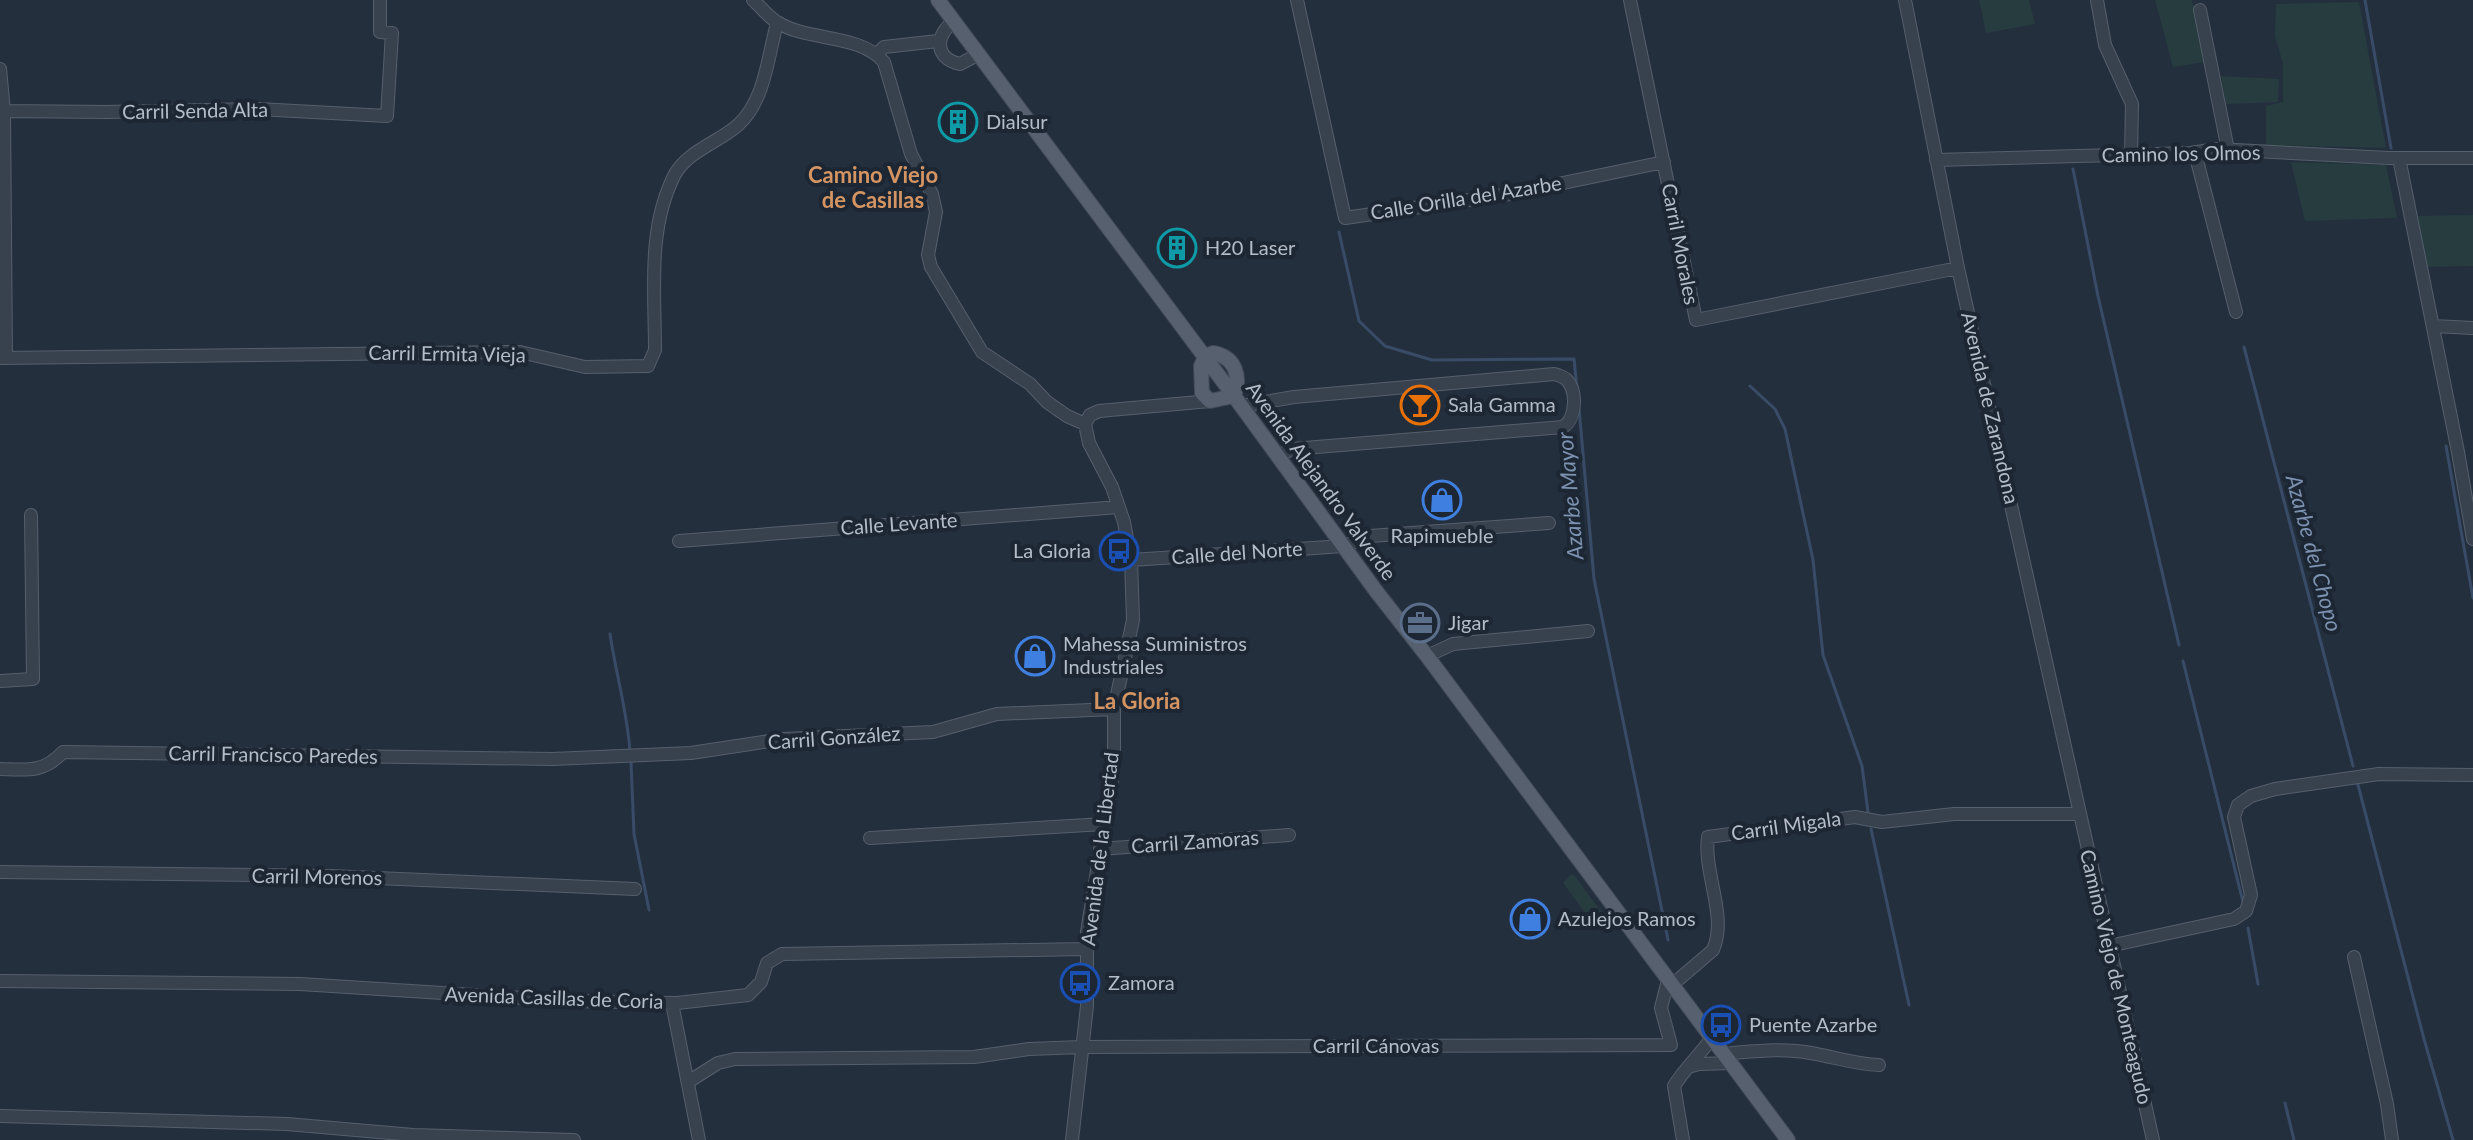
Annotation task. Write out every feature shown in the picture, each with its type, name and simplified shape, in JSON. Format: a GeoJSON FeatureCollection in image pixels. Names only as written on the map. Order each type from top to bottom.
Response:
{"type":"FeatureCollection","features":[{"type":"Feature","properties":{"kind":"main road","name":"Avenida Alejandro Valverde"},"geometry":{"type":"LineString","coordinates":[[938,0],[1711,1039]]}},
{"type":"Feature","properties":{"kind":"main road"},"geometry":{"type":"LineString","coordinates":[[1205,357],[1201,366],[1202,393],[1210,401],[1238,401]]}},
{"type":"Feature","properties":{"kind":"main road"},"geometry":{"type":"LineString","coordinates":[[1711,1039],[1788,1140]]}},
{"type":"Feature","properties":{"kind":"street","name":"Carril Senda Alta"},"geometry":{"type":"LineString","coordinates":[[4,111],[258,109],[387,116],[392,33],[380,32],[380,0]]}},
{"type":"Feature","properties":{"kind":"street"},"geometry":{"type":"LineString","coordinates":[[753,0],[777,23],[860,47],[877,54],[884,62],[911,154],[932,194],[936,212],[928,255],[931,267],[982,352],[1030,384],[1047,402],[1067,416],[1085,424],[1090,415],[1099,411],[1210,401]]}},
{"type":"Feature","properties":{"kind":"street","name":"Calle Orilla del Azarbe"},"geometry":{"type":"LineString","coordinates":[[1297,0],[1345,218],[1510,194],[1664,162]]}},
{"type":"Feature","properties":{"kind":"street","name":"Carril Morales"},"geometry":{"type":"LineString","coordinates":[[1630,0],[1696,320],[1958,268]]}},
{"type":"Feature","properties":{"kind":"street","name":"Avenida de Zarandona"},"geometry":{"type":"LineString","coordinates":[[1905,0],[1958,268],[2080,814]]}},
{"type":"Feature","properties":{"kind":"street"},"geometry":{"type":"LineString","coordinates":[[2097,0],[2105,45],[2132,104],[2131,155]]}},
{"type":"Feature","properties":{"kind":"street"},"geometry":{"type":"LineString","coordinates":[[2200,10],[2228,150]]}},
{"type":"Feature","properties":{"kind":"street"},"geometry":{"type":"LineString","coordinates":[[954,21],[944,29],[938,41],[943,55],[955,63],[965,63],[979,54]]}},
{"type":"Feature","properties":{"kind":"street","name":"Carril Ermita Vieja"},"geometry":{"type":"LineString","coordinates":[[3,358],[520,352],[585,367],[648,366],[655,350],[656,229],[676,173],[692,156],[738,124],[756,102],[777,23]]}},
{"type":"Feature","properties":{"kind":"street"},"geometry":{"type":"LineString","coordinates":[[877,54],[884,47],[938,41]]}},
{"type":"Feature","properties":{"kind":"street"},"geometry":{"type":"LineString","coordinates":[[0,69],[4,111],[3,358]]}},
{"type":"Feature","properties":{"kind":"street","name":"Camino los Olmos"},"geometry":{"type":"LineString","coordinates":[[1936,160],[2228,150],[2399,158],[2473,158]]}},
{"type":"Feature","properties":{"kind":"street"},"geometry":{"type":"LineString","coordinates":[[2195,153],[2236,312]]}},
{"type":"Feature","properties":{"kind":"street"},"geometry":{"type":"LineString","coordinates":[[2399,158],[2473,539]]}},
{"type":"Feature","properties":{"kind":"street"},"geometry":{"type":"LineString","coordinates":[[2433,326],[2473,328]]}},
{"type":"Feature","properties":{"kind":"street"},"geometry":{"type":"LineString","coordinates":[[1238,401],[1554,374],[1566,379],[1572,390],[1573,415],[1570,423],[1563,427],[1292,449],[1278,456]]}},
{"type":"Feature","properties":{"kind":"street"},"geometry":{"type":"LineString","coordinates":[[1188,403],[1196,395],[1200,383]]}},
{"type":"Feature","properties":{"kind":"street","name":"Avenida de la Libertad"},"geometry":{"type":"LineString","coordinates":[[1072,1140],[1087,1006],[1086,949],[1114,767],[1114,709],[1133,620],[1131,560],[1119,507],[1089,443],[1085,424]]}},
{"type":"Feature","properties":{"kind":"street"},"geometry":{"type":"LineString","coordinates":[[2458,452],[2473,453]]}},
{"type":"Feature","properties":{"kind":"street","name":"Calle Levante"},"geometry":{"type":"LineString","coordinates":[[679,541],[1119,507]]}},
{"type":"Feature","properties":{"kind":"street"},"geometry":{"type":"LineString","coordinates":[[0,681],[33,679],[31,515]]}},
{"type":"Feature","properties":{"kind":"street","name":"Calle del Norte"},"geometry":{"type":"LineString","coordinates":[[1131,560],[1344,546],[1370,536],[1549,523]]}},
{"type":"Feature","properties":{"kind":"street"},"geometry":{"type":"LineString","coordinates":[[1427,656],[1453,644],[1588,631]]}},
{"type":"Feature","properties":{"kind":"street","name":"Carril González"},"geometry":{"type":"LineString","coordinates":[[552,759],[691,753],[783,739],[933,732],[997,714],[1114,709]]}},
{"type":"Feature","properties":{"kind":"street","name":"Carril Francisco Paredes"},"geometry":{"type":"LineString","coordinates":[[0,769],[33,770],[51,765],[63,752],[84,751],[552,759]]}},
{"type":"Feature","properties":{"kind":"street"},"geometry":{"type":"LineString","coordinates":[[2109,946],[2234,919],[2246,911],[2251,895],[2234,817],[2238,805],[2251,796],[2275,789],[2379,774],[2473,775]]}},
{"type":"Feature","properties":{"kind":"street","name":"Carril Migala"},"geometry":{"type":"LineString","coordinates":[[1670,983],[1713,950],[1716,942],[1708,837],[1855,817],[1882,822],[1954,814],[2080,814]]}},
{"type":"Feature","properties":{"kind":"street","name":"Camino Viejo de Monteagudo"},"geometry":{"type":"LineString","coordinates":[[2080,814],[2153,1140]]}},
{"type":"Feature","properties":{"kind":"street"},"geometry":{"type":"LineString","coordinates":[[870,838],[1104,824]]}},
{"type":"Feature","properties":{"kind":"street","name":"Carril Zamoras"},"geometry":{"type":"LineString","coordinates":[[1100,849],[1289,835]]}},
{"type":"Feature","properties":{"kind":"street","name":"Carril Morenos"},"geometry":{"type":"LineString","coordinates":[[0,872],[330,876],[635,889]]}},
{"type":"Feature","properties":{"kind":"street","name":"Avenida Casillas de Coria"},"geometry":{"type":"LineString","coordinates":[[0,981],[300,984],[570,1001],[672,1003],[748,995],[761,982],[767,963],[782,954],[1086,949]]}},
{"type":"Feature","properties":{"kind":"street"},"geometry":{"type":"LineString","coordinates":[[2354,957],[2387,1104],[2392,1140]]}},
{"type":"Feature","properties":{"kind":"street","name":"Carril Cánovas"},"geometry":{"type":"LineString","coordinates":[[688,1082],[718,1063],[735,1059],[974,1057],[1029,1049],[1082,1047],[1671,1045],[1661,1008],[1670,983]]}},
{"type":"Feature","properties":{"kind":"street"},"geometry":{"type":"LineString","coordinates":[[672,1003],[699,1140]]}},
{"type":"Feature","properties":{"kind":"street"},"geometry":{"type":"LineString","coordinates":[[1683,1140],[1674,1086],[1685,1068],[1696,1061],[1711,1039]]}},
{"type":"Feature","properties":{"kind":"street"},"geometry":{"type":"LineString","coordinates":[[1685,1068],[1777,1050],[1879,1065]]}},
{"type":"Feature","properties":{"kind":"street"},"geometry":{"type":"LineString","coordinates":[[0,1116],[287,1124],[413,1135],[574,1140]]}},
{"type":"Feature","properties":{"kind":"green space"},"geometry":{"type":"Polygon","coordinates":[[[1979,0],[2029,0],[2035,24],[1986,33],[1979,0]]]}},
{"type":"Feature","properties":{"kind":"green space"},"geometry":{"type":"Polygon","coordinates":[[[2155,0],[2192,0],[2205,62],[2173,67],[2155,0]]]}},
{"type":"Feature","properties":{"kind":"green space"},"geometry":{"type":"Polygon","coordinates":[[[2359,2],[2386,148],[2266,145],[2266,106],[2283,102],[2283,64],[2275,36],[2276,4],[2359,2]]]}},
{"type":"Feature","properties":{"kind":"green space"},"geometry":{"type":"Polygon","coordinates":[[[2221,76],[2279,79],[2278,102],[2226,104],[2221,76]]]}},
{"type":"Feature","properties":{"kind":"green space"},"geometry":{"type":"Polygon","coordinates":[[[2291,162],[2386,165],[2397,218],[2305,221],[2291,162]]]}},
{"type":"Feature","properties":{"kind":"green space"},"geometry":{"type":"Polygon","coordinates":[[[2473,215],[2473,266],[2425,267],[2415,216],[2473,215]]]}},
{"type":"Feature","properties":{"kind":"green space"},"geometry":{"type":"Polygon","coordinates":[[[1571,874],[1605,917],[1601,926],[1594,925],[1563,883],[1571,874]]]}},
{"type":"Feature","properties":{"kind":"waterway"},"geometry":{"type":"LineString","coordinates":[[2365,0],[2391,148]]}},
{"type":"Feature","properties":{"kind":"waterway"},"geometry":{"type":"LineString","coordinates":[[2073,169],[2098,296],[2179,645]]}},
{"type":"Feature","properties":{"kind":"waterway","name":"Azarbe Mayor"},"geometry":{"type":"LineString","coordinates":[[1339,232],[1359,321],[1385,346],[1432,360],[1574,359],[1577,389]]}},
{"type":"Feature","properties":{"kind":"waterway","name":"Azarbe del Chopo"},"geometry":{"type":"LineString","coordinates":[[2244,347],[2353,766]]}},
{"type":"Feature","properties":{"kind":"waterway"},"geometry":{"type":"LineString","coordinates":[[1750,386],[1775,409],[1785,429],[1813,560],[1823,655],[1862,766],[1868,812]]}},
{"type":"Feature","properties":{"kind":"waterway","name":"Azarbe Mayor"},"geometry":{"type":"LineString","coordinates":[[1579,408],[1594,579],[1668,940]]}},
{"type":"Feature","properties":{"kind":"waterway"},"geometry":{"type":"LineString","coordinates":[[2446,446],[2473,598]]}},
{"type":"Feature","properties":{"kind":"waterway"},"geometry":{"type":"LineString","coordinates":[[610,634],[630,751]]}},
{"type":"Feature","properties":{"kind":"waterway"},"geometry":{"type":"LineString","coordinates":[[2183,661],[2243,902]]}},
{"type":"Feature","properties":{"kind":"waterway"},"geometry":{"type":"LineString","coordinates":[[631,762],[634,834],[649,910]]}},
{"type":"Feature","properties":{"kind":"waterway","name":"Azarbe del Chopo"},"geometry":{"type":"LineString","coordinates":[[2357,781],[2453,1140]]}},
{"type":"Feature","properties":{"kind":"waterway"},"geometry":{"type":"LineString","coordinates":[[1871,829],[1909,1005]]}},
{"type":"Feature","properties":{"kind":"waterway"},"geometry":{"type":"LineString","coordinates":[[2248,928],[2258,984]]}},
{"type":"Feature","properties":{"kind":"waterway"},"geometry":{"type":"LineString","coordinates":[[2285,1103],[2294,1140]]}},
{"type":"Feature","properties":{"kind":"place","name":"Dialsur"},"geometry":{"type":"Point","coordinates":[958,122]}},
{"type":"Feature","properties":{"kind":"place","name":"H20 Laser"},"geometry":{"type":"Point","coordinates":[1177,248]}},
{"type":"Feature","properties":{"kind":"place","name":"Sala Gamma"},"geometry":{"type":"Point","coordinates":[1420,405]}},
{"type":"Feature","properties":{"kind":"place","name":"Rapimueble"},"geometry":{"type":"Point","coordinates":[1442,500]}},
{"type":"Feature","properties":{"kind":"place","name":"La Gloria"},"geometry":{"type":"Point","coordinates":[1119,551]}},
{"type":"Feature","properties":{"kind":"place","name":"Jigar"},"geometry":{"type":"Point","coordinates":[1420,623]}},
{"type":"Feature","properties":{"kind":"place","name":"Mahessa Suministros Industriales"},"geometry":{"type":"Point","coordinates":[1035,656]}},
{"type":"Feature","properties":{"kind":"place","name":"Azulejos Ramos"},"geometry":{"type":"Point","coordinates":[1530,919]}},
{"type":"Feature","properties":{"kind":"place","name":"Zamora"},"geometry":{"type":"Point","coordinates":[1080,983]}},
{"type":"Feature","properties":{"kind":"place","name":"Puente Azarbe"},"geometry":{"type":"Point","coordinates":[1721,1025]}},
{"type":"Feature","properties":{"kind":"district","name":"Camino Viejo de Casillas"},"geometry":{"type":"Point","coordinates":[873,188]}},
{"type":"Feature","properties":{"kind":"district","name":"La Gloria"},"geometry":{"type":"Point","coordinates":[1137,701]}}]}
